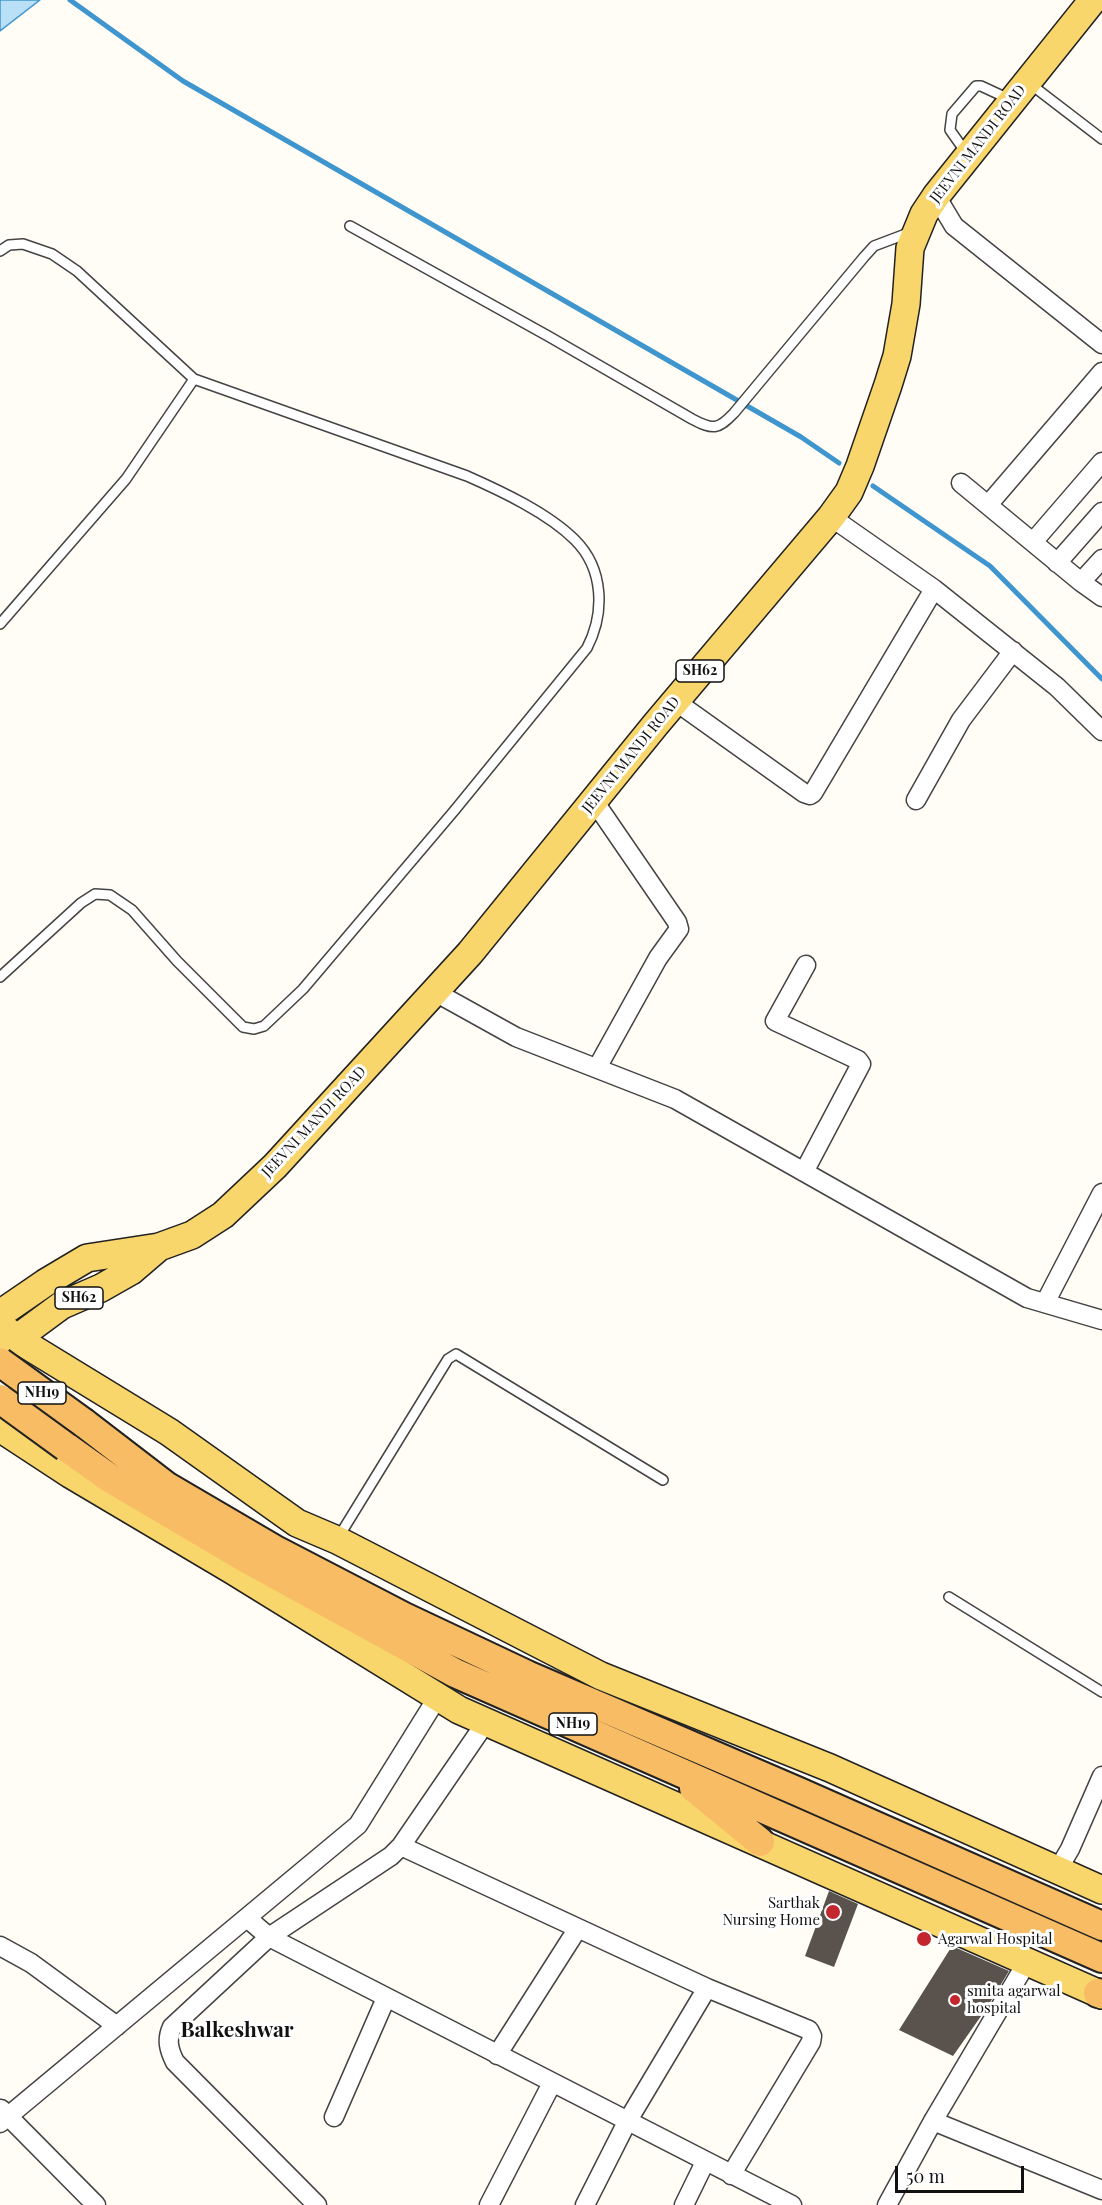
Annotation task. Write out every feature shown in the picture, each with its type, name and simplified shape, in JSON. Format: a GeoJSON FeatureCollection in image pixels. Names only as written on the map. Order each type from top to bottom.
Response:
{"type":"FeatureCollection","features":[{"type":"Feature","properties":{"kind":"highway","name":"NH19"},"geometry":{"type":"LineString","coordinates":[[0,1362],[166,1486],[277,1551],[404,1617],[527,1676],[800,1792],[1102,1926]]}},
{"type":"Feature","properties":{"kind":"highway","name":"NH19"},"geometry":{"type":"LineString","coordinates":[[0,1399],[111,1479],[244,1558],[455,1673],[1102,1958]]}},
{"type":"Feature","properties":{"kind":"highway"},"geometry":{"type":"LineString","coordinates":[[665,1764],[760,1842]]}},
{"type":"Feature","properties":{"kind":"main road","name":"JEEVNI MANDI ROAD"},"geometry":{"type":"LineString","coordinates":[[3,1326],[62,1305],[101,1288],[131,1271],[159,1247],[192,1235],[223,1215],[275,1166],[470,954],[675,701],[831,517],[849,492],[860,466],[897,356],[906,304],[910,248],[924,214],[1093,0]]}},
{"type":"Feature","properties":{"kind":"main road"},"geometry":{"type":"LineString","coordinates":[[3,1326],[76,1375],[169,1432],[297,1523],[337,1540],[601,1676],[830,1768],[1102,1890]]}},
{"type":"Feature","properties":{"kind":"main road"},"geometry":{"type":"LineString","coordinates":[[76,1375],[11,1435],[70,1474],[232,1570],[437,1698],[486,1722],[1101,1994]]}},
{"type":"Feature","properties":{"kind":"street"},"geometry":{"type":"LineString","coordinates":[[936,196],[954,226],[1102,344]]}},
{"type":"Feature","properties":{"kind":"street"},"geometry":{"type":"LineString","coordinates":[[988,505],[1102,372]]}},
{"type":"Feature","properties":{"kind":"street"},"geometry":{"type":"LineString","coordinates":[[1033,542],[1102,462]]}},
{"type":"Feature","properties":{"kind":"street"},"geometry":{"type":"LineString","coordinates":[[961,483],[1057,563],[1102,597]]}},
{"type":"Feature","properties":{"kind":"street"},"geometry":{"type":"LineString","coordinates":[[1057,563],[1102,512]]}},
{"type":"Feature","properties":{"kind":"street"},"geometry":{"type":"LineString","coordinates":[[831,517],[934,589],[1013,651],[1057,687],[1102,731]]}},
{"type":"Feature","properties":{"kind":"street"},"geometry":{"type":"LineString","coordinates":[[1081,582],[1102,559]]}},
{"type":"Feature","properties":{"kind":"street"},"geometry":{"type":"LineString","coordinates":[[675,701],[804,794],[810,795],[934,589]]}},
{"type":"Feature","properties":{"kind":"street"},"geometry":{"type":"LineString","coordinates":[[916,800],[961,720],[1013,651]]}},
{"type":"Feature","properties":{"kind":"street"},"geometry":{"type":"LineString","coordinates":[[594,801],[647,876],[677,922],[679,929],[658,958],[597,1068]]}},
{"type":"Feature","properties":{"kind":"street"},"geometry":{"type":"LineString","coordinates":[[804,1172],[861,1065],[858,1060],[776,1021],[806,965]]}},
{"type":"Feature","properties":{"kind":"street"},"geometry":{"type":"LineString","coordinates":[[435,992],[516,1037],[675,1100],[1027,1298],[1102,1320]]}},
{"type":"Feature","properties":{"kind":"street"},"geometry":{"type":"LineString","coordinates":[[1045,1304],[1102,1193]]}},
{"type":"Feature","properties":{"kind":"street"},"geometry":{"type":"LineString","coordinates":[[96,2205],[3,2116],[117,2026],[358,1825],[437,1698]]}},
{"type":"Feature","properties":{"kind":"street"},"geometry":{"type":"LineString","coordinates":[[317,2205],[176,2062],[168,2043],[172,2027],[269,1937],[391,1856],[401,1846],[486,1722]]}},
{"type":"Feature","properties":{"kind":"street"},"geometry":{"type":"LineString","coordinates":[[1057,1871],[1070,1849],[1102,1776]]}},
{"type":"Feature","properties":{"kind":"street"},"geometry":{"type":"LineString","coordinates":[[401,1846],[707,1988],[809,2030],[812,2036],[810,2042],[730,2175]]}},
{"type":"Feature","properties":{"kind":"street"},"geometry":{"type":"LineString","coordinates":[[247,1918],[269,1937],[730,2175],[771,2200],[792,2205]]}},
{"type":"Feature","properties":{"kind":"street"},"geometry":{"type":"LineString","coordinates":[[497,2055],[578,1928]]}},
{"type":"Feature","properties":{"kind":"street"},"geometry":{"type":"LineString","coordinates":[[2,1949],[32,1963],[117,2026]]}},
{"type":"Feature","properties":{"kind":"street"},"geometry":{"type":"LineString","coordinates":[[887,2205],[933,2121],[1027,1962]]}},
{"type":"Feature","properties":{"kind":"street"},"geometry":{"type":"LineString","coordinates":[[585,2205],[627,2122],[707,1988]]}},
{"type":"Feature","properties":{"kind":"street"},"geometry":{"type":"LineString","coordinates":[[334,2117],[386,1998]]}},
{"type":"Feature","properties":{"kind":"street"},"geometry":{"type":"LineString","coordinates":[[489,2205],[552,2083]]}},
{"type":"Feature","properties":{"kind":"street"},"geometry":{"type":"LineString","coordinates":[[933,2121],[1102,2190]]}},
{"type":"Feature","properties":{"kind":"street"},"geometry":{"type":"LineString","coordinates":[[684,2205],[705,2162]]}},
{"type":"Feature","properties":{"kind":"lane"},"geometry":{"type":"LineString","coordinates":[[968,156],[950,130],[952,114],[976,86],[1020,91],[1102,139]]}},
{"type":"Feature","properties":{"kind":"lane"},"geometry":{"type":"LineString","coordinates":[[350,226],[704,426],[715,428],[724,424],[734,413],[874,246],[916,231]]}},
{"type":"Feature","properties":{"kind":"lane"},"geometry":{"type":"LineString","coordinates":[[0,251],[9,245],[24,244],[52,255],[77,272],[194,379],[467,476],[497,489],[542,515],[576,540],[590,561],[600,586],[594,636],[587,648],[454,811],[303,989],[264,1026],[254,1029],[243,1027],[177,961],[132,910],[110,895],[95,894],[81,903],[0,977]]}},
{"type":"Feature","properties":{"kind":"lane"},"geometry":{"type":"LineString","coordinates":[[0,624],[126,479],[194,379]]}},
{"type":"Feature","properties":{"kind":"lane"},"geometry":{"type":"LineString","coordinates":[[337,1540],[448,1359],[456,1354],[663,1480]]}},
{"type":"Feature","properties":{"kind":"lane"},"geometry":{"type":"LineString","coordinates":[[949,1597],[1102,1692]]}},
{"type":"Feature","properties":{"kind":"water"},"geometry":{"type":"Polygon","coordinates":[[[0,0],[40,0],[0,31],[0,0]]]}},
{"type":"Feature","properties":{"kind":"building"},"geometry":{"type":"Polygon","coordinates":[[[829,1891],[858,1904],[834,1967],[805,1956],[829,1891]]]}},
{"type":"Feature","properties":{"kind":"building","name":"smita agarwal hospital"},"geometry":{"type":"Polygon","coordinates":[[[952,1946],[1009,1971],[953,2056],[899,2030],[952,1946]]]}},
{"type":"Feature","properties":{"kind":"waterway"},"geometry":{"type":"LineString","coordinates":[[70,0],[183,81],[801,437],[839,463]]}},
{"type":"Feature","properties":{"kind":"waterway"},"geometry":{"type":"LineString","coordinates":[[873,486],[990,566],[1102,679]]}},
{"type":"Feature","properties":{"kind":"place","name":"Sarthak Nursing Home"},"geometry":{"type":"Point","coordinates":[833,1912]}},
{"type":"Feature","properties":{"kind":"place","name":"Agarwal Hospital"},"geometry":{"type":"Point","coordinates":[924,1939]}},
{"type":"Feature","properties":{"kind":"place","name":"smita agarwal hospital"},"geometry":{"type":"Point","coordinates":[955,2000]}},
{"type":"Feature","properties":{"kind":"district","name":"Balkeshwar"},"geometry":{"type":"Point","coordinates":[237,2030]}}]}
